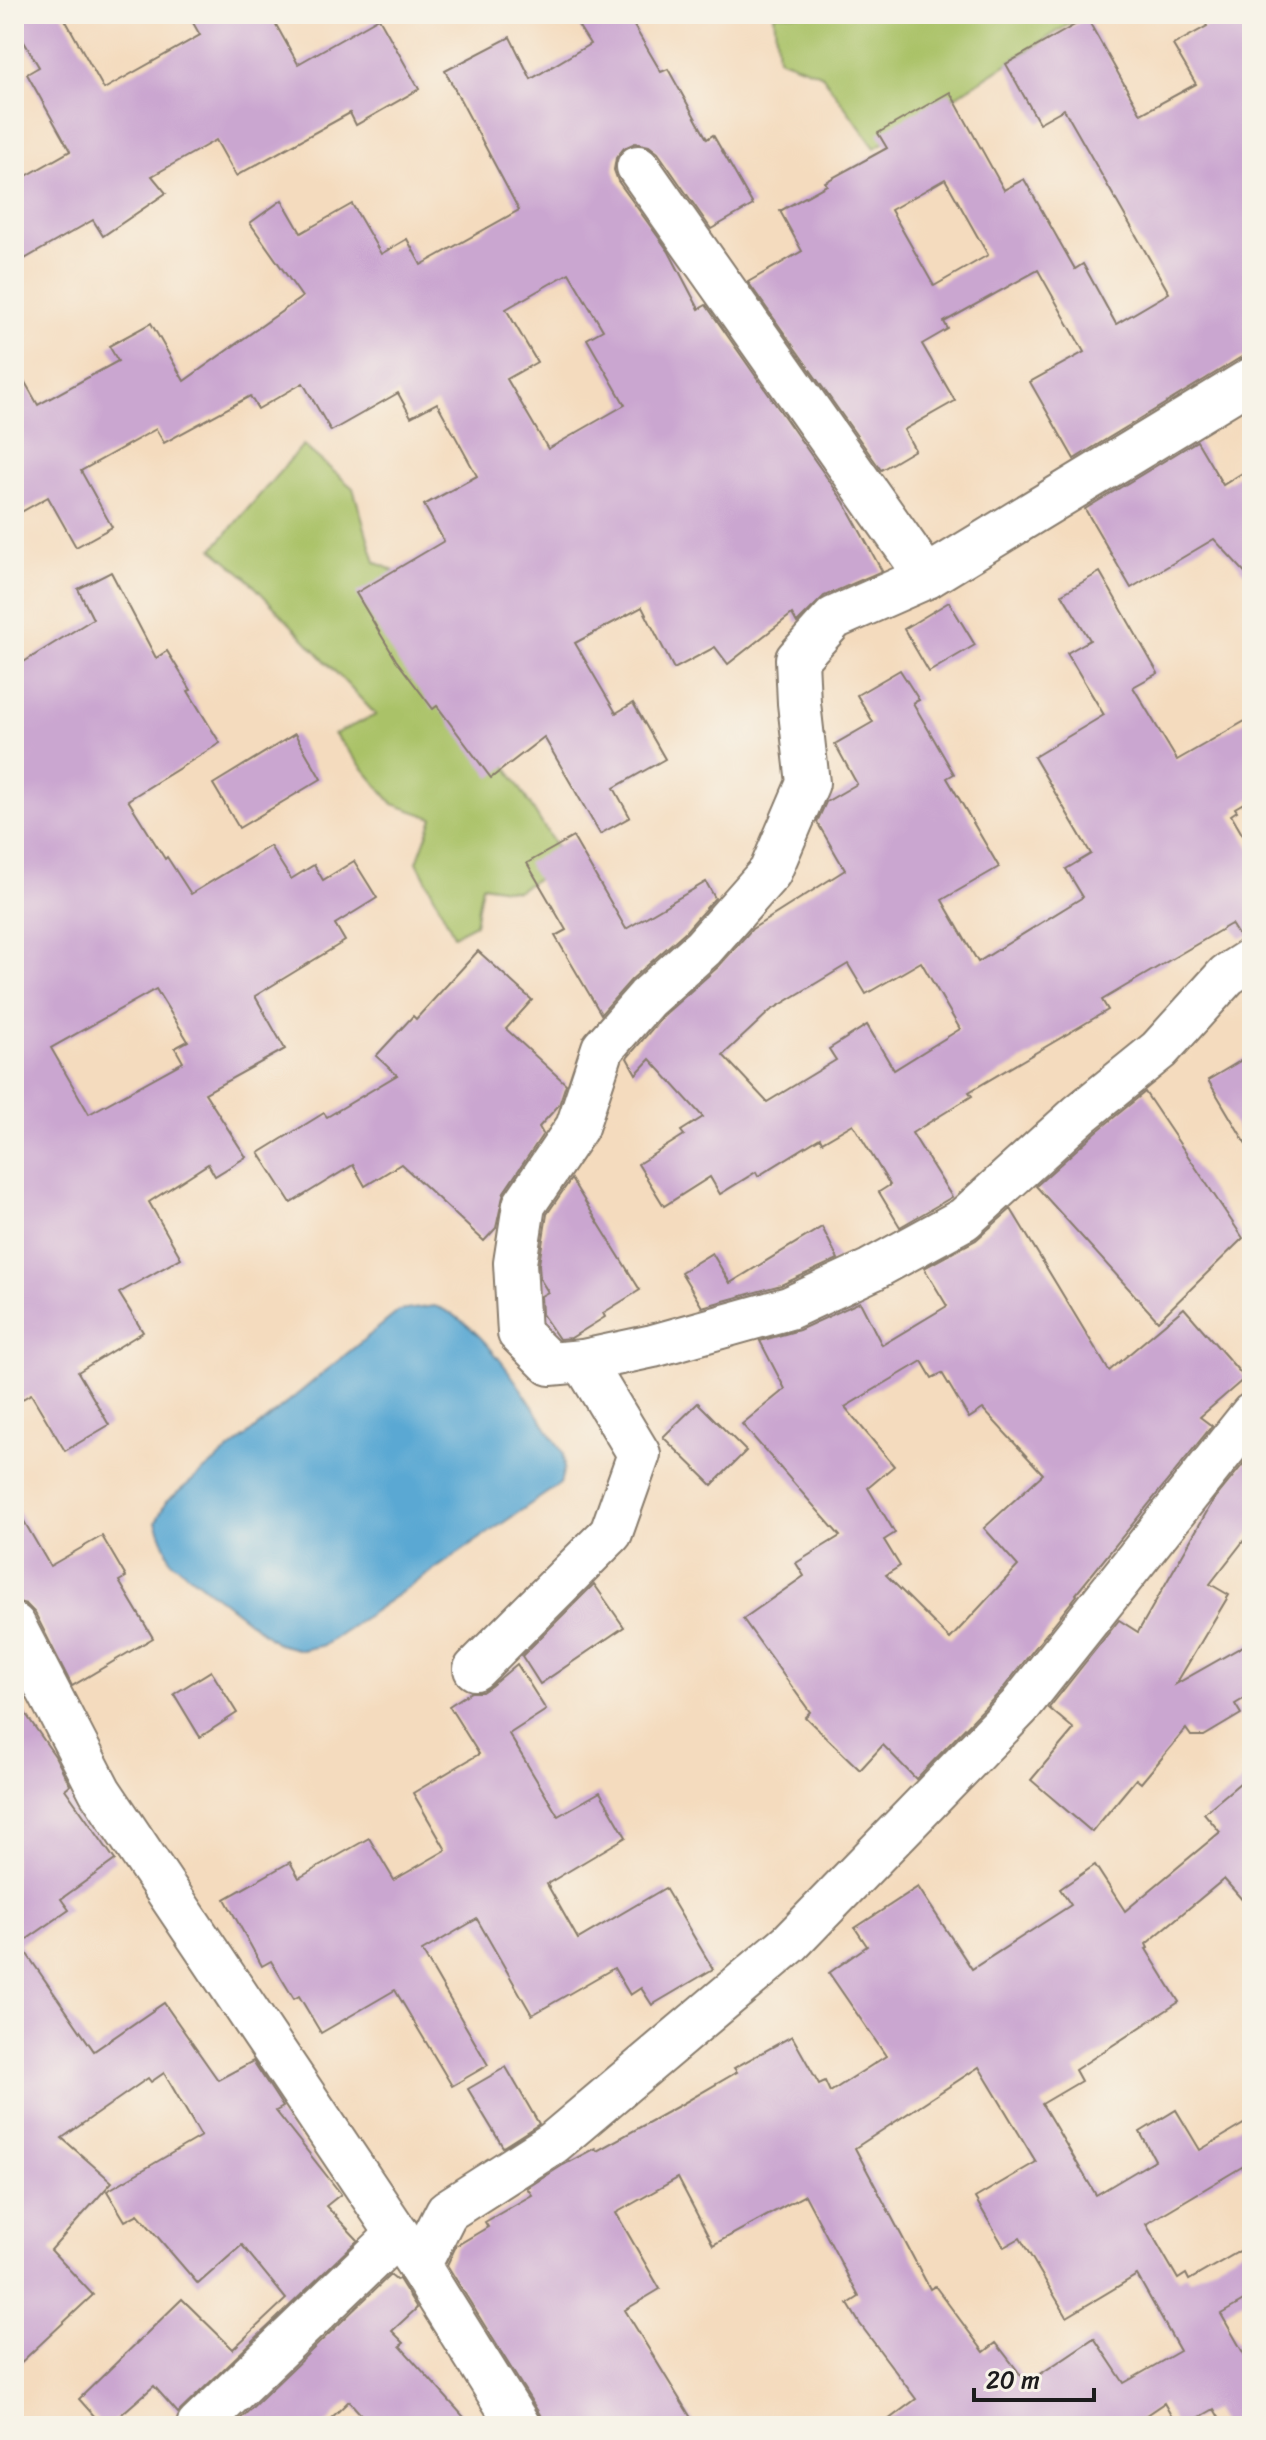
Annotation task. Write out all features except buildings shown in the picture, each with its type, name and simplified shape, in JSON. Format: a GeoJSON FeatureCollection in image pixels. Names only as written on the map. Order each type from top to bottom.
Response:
{"type":"FeatureCollection","features":[{"type":"Feature","properties":{"kind":"street"},"geometry":{"type":"LineString","coordinates":[[638,167],[927,577]]}},
{"type":"Feature","properties":{"kind":"street"},"geometry":{"type":"LineString","coordinates":[[1252,379],[927,577],[834,618],[797,659],[808,783],[770,872],[703,948],[647,998],[603,1048],[577,1127],[524,1205],[515,1263],[519,1333],[550,1364],[583,1361],[653,1346],[789,1308],[871,1270],[964,1219],[1080,1114],[1159,1050],[1227,975],[1252,959]]}},
{"type":"Feature","properties":{"kind":"street"},"geometry":{"type":"LineString","coordinates":[[475,1669],[611,1533],[635,1468],[639,1454],[583,1361]]}},
{"type":"Feature","properties":{"kind":"street"},"geometry":{"type":"LineString","coordinates":[[198,2426],[408,2250],[447,2211],[553,2143],[790,1943],[1019,1707],[1252,1414]]}},
{"type":"Feature","properties":{"kind":"street"},"geometry":{"type":"LineString","coordinates":[[14,1625],[100,1791],[408,2250],[519,2426]]}},
{"type":"Feature","properties":{"kind":"green space"},"geometry":{"type":"Polygon","coordinates":[[[774,14],[1085,14],[875,148],[821,74],[778,58],[774,14]]]}},
{"type":"Feature","properties":{"kind":"green space"},"geometry":{"type":"Polygon","coordinates":[[[303,445],[353,488],[375,562],[418,582],[442,662],[565,861],[517,891],[482,885],[475,924],[454,935],[417,862],[433,818],[393,804],[334,734],[376,715],[245,576],[213,549],[303,445]]]}},
{"type":"Feature","properties":{"kind":"water"},"geometry":{"type":"Polygon","coordinates":[[[434,1306],[472,1329],[490,1347],[523,1391],[563,1453],[564,1469],[560,1484],[324,1645],[301,1650],[278,1644],[171,1561],[156,1522],[166,1502],[399,1311],[434,1306]]]}}]}
